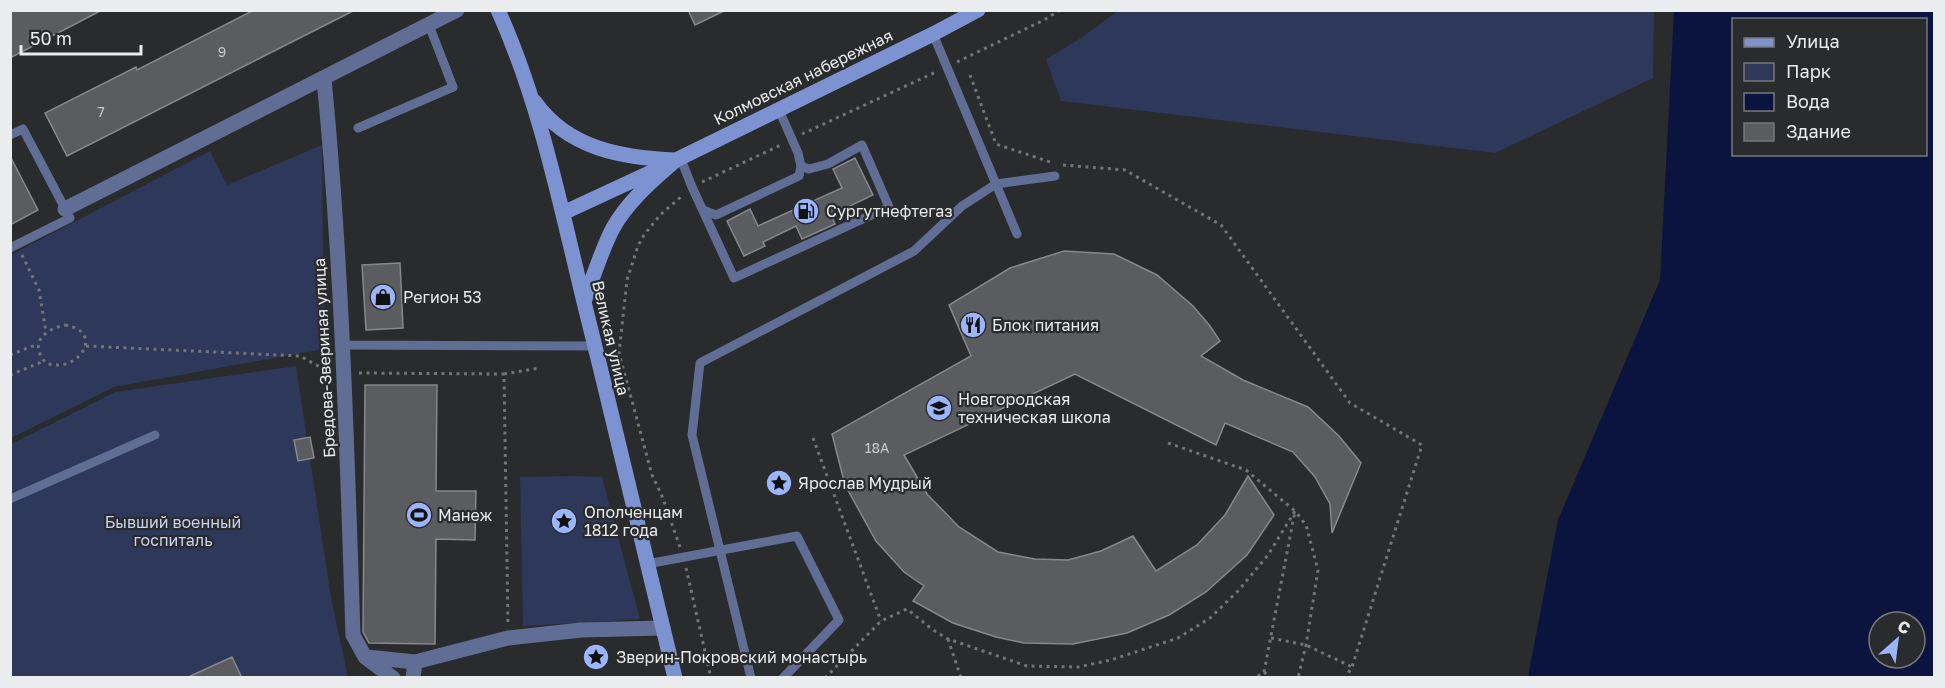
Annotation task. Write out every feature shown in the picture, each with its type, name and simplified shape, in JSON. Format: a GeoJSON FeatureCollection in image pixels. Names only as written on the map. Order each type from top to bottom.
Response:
{"type":"FeatureCollection","features":[{"type":"Feature","properties":{"kind":"main road","name":"Колмовская набережная"},"geometry":{"type":"LineString","coordinates":[[678,159],[978,10]]}},
{"type":"Feature","properties":{"kind":"main road","name":"Великая улица"},"geometry":{"type":"LineString","coordinates":[[499,11],[515,48],[529,90],[563,213],[675,678]]}},
{"type":"Feature","properties":{"kind":"main road"},"geometry":{"type":"LineString","coordinates":[[529,90],[543,114],[571,136],[618,154],[641,159],[678,159]]}},
{"type":"Feature","properties":{"kind":"main road"},"geometry":{"type":"LineString","coordinates":[[563,213],[678,159]]}},
{"type":"Feature","properties":{"kind":"main road"},"geometry":{"type":"LineString","coordinates":[[584,302],[607,242],[622,214],[652,181],[678,159]]}},
{"type":"Feature","properties":{"kind":"street"},"geometry":{"type":"LineString","coordinates":[[65,209],[457,10]]}},
{"type":"Feature","properties":{"kind":"street","name":"Бредова-Звериная улица"},"geometry":{"type":"LineString","coordinates":[[324,79],[343,345],[353,635],[364,657]]}},
{"type":"Feature","properties":{"kind":"street"},"geometry":{"type":"LineString","coordinates":[[364,657],[414,670],[508,638],[581,630],[663,628]]}},
{"type":"Feature","properties":{"kind":"street"},"geometry":{"type":"LineString","coordinates":[[364,657],[393,678]]}},
{"type":"Feature","properties":{"kind":"lane"},"geometry":{"type":"LineString","coordinates":[[358,128],[453,87],[429,25]]}},
{"type":"Feature","properties":{"kind":"lane"},"geometry":{"type":"LineString","coordinates":[[933,34],[1017,234]]}},
{"type":"Feature","properties":{"kind":"lane"},"geometry":{"type":"LineString","coordinates":[[703,210],[716,215],[799,176],[801,166],[798,153],[779,110]]}},
{"type":"Feature","properties":{"kind":"lane"},"geometry":{"type":"LineString","coordinates":[[10,135],[23,129],[70,218],[14,247]]}},
{"type":"Feature","properties":{"kind":"lane"},"geometry":{"type":"LineString","coordinates":[[678,159],[734,278],[889,207],[862,145],[828,164],[809,170],[801,166]]}},
{"type":"Feature","properties":{"kind":"lane"},"geometry":{"type":"LineString","coordinates":[[750,678],[692,435],[700,363],[914,251],[962,206],[996,184],[1055,176]]}},
{"type":"Feature","properties":{"kind":"lane"},"geometry":{"type":"LineString","coordinates":[[343,345],[595,346]]}},
{"type":"Feature","properties":{"kind":"lane"},"geometry":{"type":"LineString","coordinates":[[10,499],[155,435]]}},
{"type":"Feature","properties":{"kind":"lane"},"geometry":{"type":"LineString","coordinates":[[647,564],[797,536],[839,620],[783,678]]}},
{"type":"Feature","properties":{"kind":"path"},"geometry":{"type":"LineString","coordinates":[[970,75],[996,144],[1060,165],[1125,170],[1221,225],[1350,403],[1422,445],[1352,667],[1345,678]]}},
{"type":"Feature","properties":{"kind":"path"},"geometry":{"type":"LineString","coordinates":[[14,247],[39,290],[46,332]]}},
{"type":"Feature","properties":{"kind":"path"},"geometry":{"type":"LineString","coordinates":[[10,355],[38,344],[46,332],[54,327],[74,326],[85,338],[86,346],[77,358],[57,366],[44,362],[10,375]]}},
{"type":"Feature","properties":{"kind":"path"},"geometry":{"type":"LineString","coordinates":[[38,344],[44,362]]}},
{"type":"Feature","properties":{"kind":"path"},"geometry":{"type":"LineString","coordinates":[[86,346],[300,356],[330,373],[504,374],[539,368]]}},
{"type":"Feature","properties":{"kind":"path"},"geometry":{"type":"LineString","coordinates":[[619,353],[651,475],[662,496],[683,557],[711,678]]}},
{"type":"Feature","properties":{"kind":"path"},"geometry":{"type":"LineString","coordinates":[[504,374],[508,638]]}},
{"type":"Feature","properties":{"kind":"path"},"geometry":{"type":"LineString","coordinates":[[813,438],[881,621]]}},
{"type":"Feature","properties":{"kind":"path"},"geometry":{"type":"LineString","coordinates":[[1168,443],[1246,470],[1294,511],[1306,525],[1318,570],[1306,645],[1298,678]]}},
{"type":"Feature","properties":{"kind":"path"},"geometry":{"type":"LineString","coordinates":[[825,678],[881,621],[908,609],[948,639],[1027,666],[1078,667],[1110,660],[1178,638],[1210,618],[1238,591],[1268,555],[1294,511]]}},
{"type":"Feature","properties":{"kind":"path"},"geometry":{"type":"LineString","coordinates":[[1255,678],[1264,672],[1294,511]]}},
{"type":"Feature","properties":{"kind":"path"},"geometry":{"type":"LineString","coordinates":[[1271,638],[1306,645],[1352,667]]}},
{"type":"Feature","properties":{"kind":"path"},"geometry":{"type":"LineString","coordinates":[[948,639],[962,678]]}},
{"type":"Feature","properties":{"kind":"path"},"geometry":{"type":"LineString","coordinates":[[1264,672],[1271,678]]}},
{"type":"Feature","properties":{"kind":"green space"},"geometry":{"type":"Polygon","coordinates":[[[1119,10],[1654,11],[1653,78],[1495,153],[1061,101],[1046,59],[1081,38],[1119,10]]]}},
{"type":"Feature","properties":{"kind":"green space"},"geometry":{"type":"Polygon","coordinates":[[[322,145],[324,349],[114,387],[11,438],[11,255],[210,151],[227,185],[322,145]]]}},
{"type":"Feature","properties":{"kind":"green space","name":"Бывший военный госпиталь"},"geometry":{"type":"Polygon","coordinates":[[[296,366],[331,598],[348,677],[11,678],[11,444],[115,392],[296,366]]]}},
{"type":"Feature","properties":{"kind":"green space"},"geometry":{"type":"Polygon","coordinates":[[[520,477],[602,477],[640,619],[523,626],[520,477]]]}},
{"type":"Feature","properties":{"kind":"water"},"geometry":{"type":"Polygon","coordinates":[[[1674,11],[1934,11],[1934,677],[1528,677],[1558,520],[1660,280],[1674,11]]]}},
{"type":"Feature","properties":{"kind":"building"},"geometry":{"type":"Polygon","coordinates":[[[10,10],[102,10],[10,58],[10,10]]]}},
{"type":"Feature","properties":{"kind":"building"},"geometry":{"type":"Polygon","coordinates":[[[254,10],[355,10],[67,156],[45,113],[136,67],[137,70],[254,10]]]}},
{"type":"Feature","properties":{"kind":"building"},"geometry":{"type":"Polygon","coordinates":[[[688,10],[726,10],[695,25],[688,10]]]}},
{"type":"Feature","properties":{"kind":"building"},"geometry":{"type":"Polygon","coordinates":[[[10,156],[38,210],[10,225],[10,156]]]}},
{"type":"Feature","properties":{"kind":"building"},"geometry":{"type":"Polygon","coordinates":[[[855,158],[873,195],[831,215],[835,224],[802,239],[796,226],[763,242],[765,246],[744,256],[727,221],[750,209],[758,226],[842,188],[833,169],[855,158]]]}},
{"type":"Feature","properties":{"kind":"building"},"geometry":{"type":"Polygon","coordinates":[[[1064,251],[1114,254],[1157,275],[1193,306],[1220,341],[1201,356],[1243,380],[1308,407],[1339,436],[1361,463],[1332,533],[1330,504],[1315,477],[1293,452],[1225,423],[1216,445],[1075,374],[904,455],[927,494],[959,527],[998,552],[1035,559],[1068,560],[1101,551],[1133,536],[1156,571],[1197,545],[1225,515],[1248,476],[1274,515],[1247,555],[1206,592],[1169,615],[1127,633],[1073,644],[1024,643],[996,637],[953,623],[913,601],[924,586],[904,572],[876,541],[845,485],[832,434],[971,356],[949,305],[1010,268],[1064,251]]]}},
{"type":"Feature","properties":{"kind":"building"},"geometry":{"type":"Polygon","coordinates":[[[400,263],[403,328],[366,330],[362,265],[400,263]]]}},
{"type":"Feature","properties":{"kind":"building","name":"Манеж"},"geometry":{"type":"Polygon","coordinates":[[[365,385],[437,385],[436,491],[476,491],[475,540],[436,539],[435,644],[369,643],[363,632],[365,385]]]}},
{"type":"Feature","properties":{"kind":"building"},"geometry":{"type":"Polygon","coordinates":[[[310,437],[314,458],[298,461],[294,440],[310,437]]]}},
{"type":"Feature","properties":{"kind":"building"},"geometry":{"type":"Polygon","coordinates":[[[232,657],[242,678],[186,678],[232,657]]]}},
{"type":"Feature","properties":{"kind":"place","name":"Сургутнефтегаз"},"geometry":{"type":"Point","coordinates":[806,211]}},
{"type":"Feature","properties":{"kind":"place","name":"Регион 53"},"geometry":{"type":"Point","coordinates":[383,297]}},
{"type":"Feature","properties":{"kind":"place","name":"Блок питания"},"geometry":{"type":"Point","coordinates":[973,325]}},
{"type":"Feature","properties":{"kind":"place","name":"Новгородская техническая школа"},"geometry":{"type":"Point","coordinates":[939,408]}},
{"type":"Feature","properties":{"kind":"place","name":"Ярослав Мудрый"},"geometry":{"type":"Point","coordinates":[779,483]}},
{"type":"Feature","properties":{"kind":"place","name":"Манеж"},"geometry":{"type":"Point","coordinates":[419,515]}},
{"type":"Feature","properties":{"kind":"place","name":"Ополченцам 1812 года"},"geometry":{"type":"Point","coordinates":[564,521]}},
{"type":"Feature","properties":{"kind":"place","name":"Зверин-Покровский монастырь"},"geometry":{"type":"Point","coordinates":[596,657]}}]}
